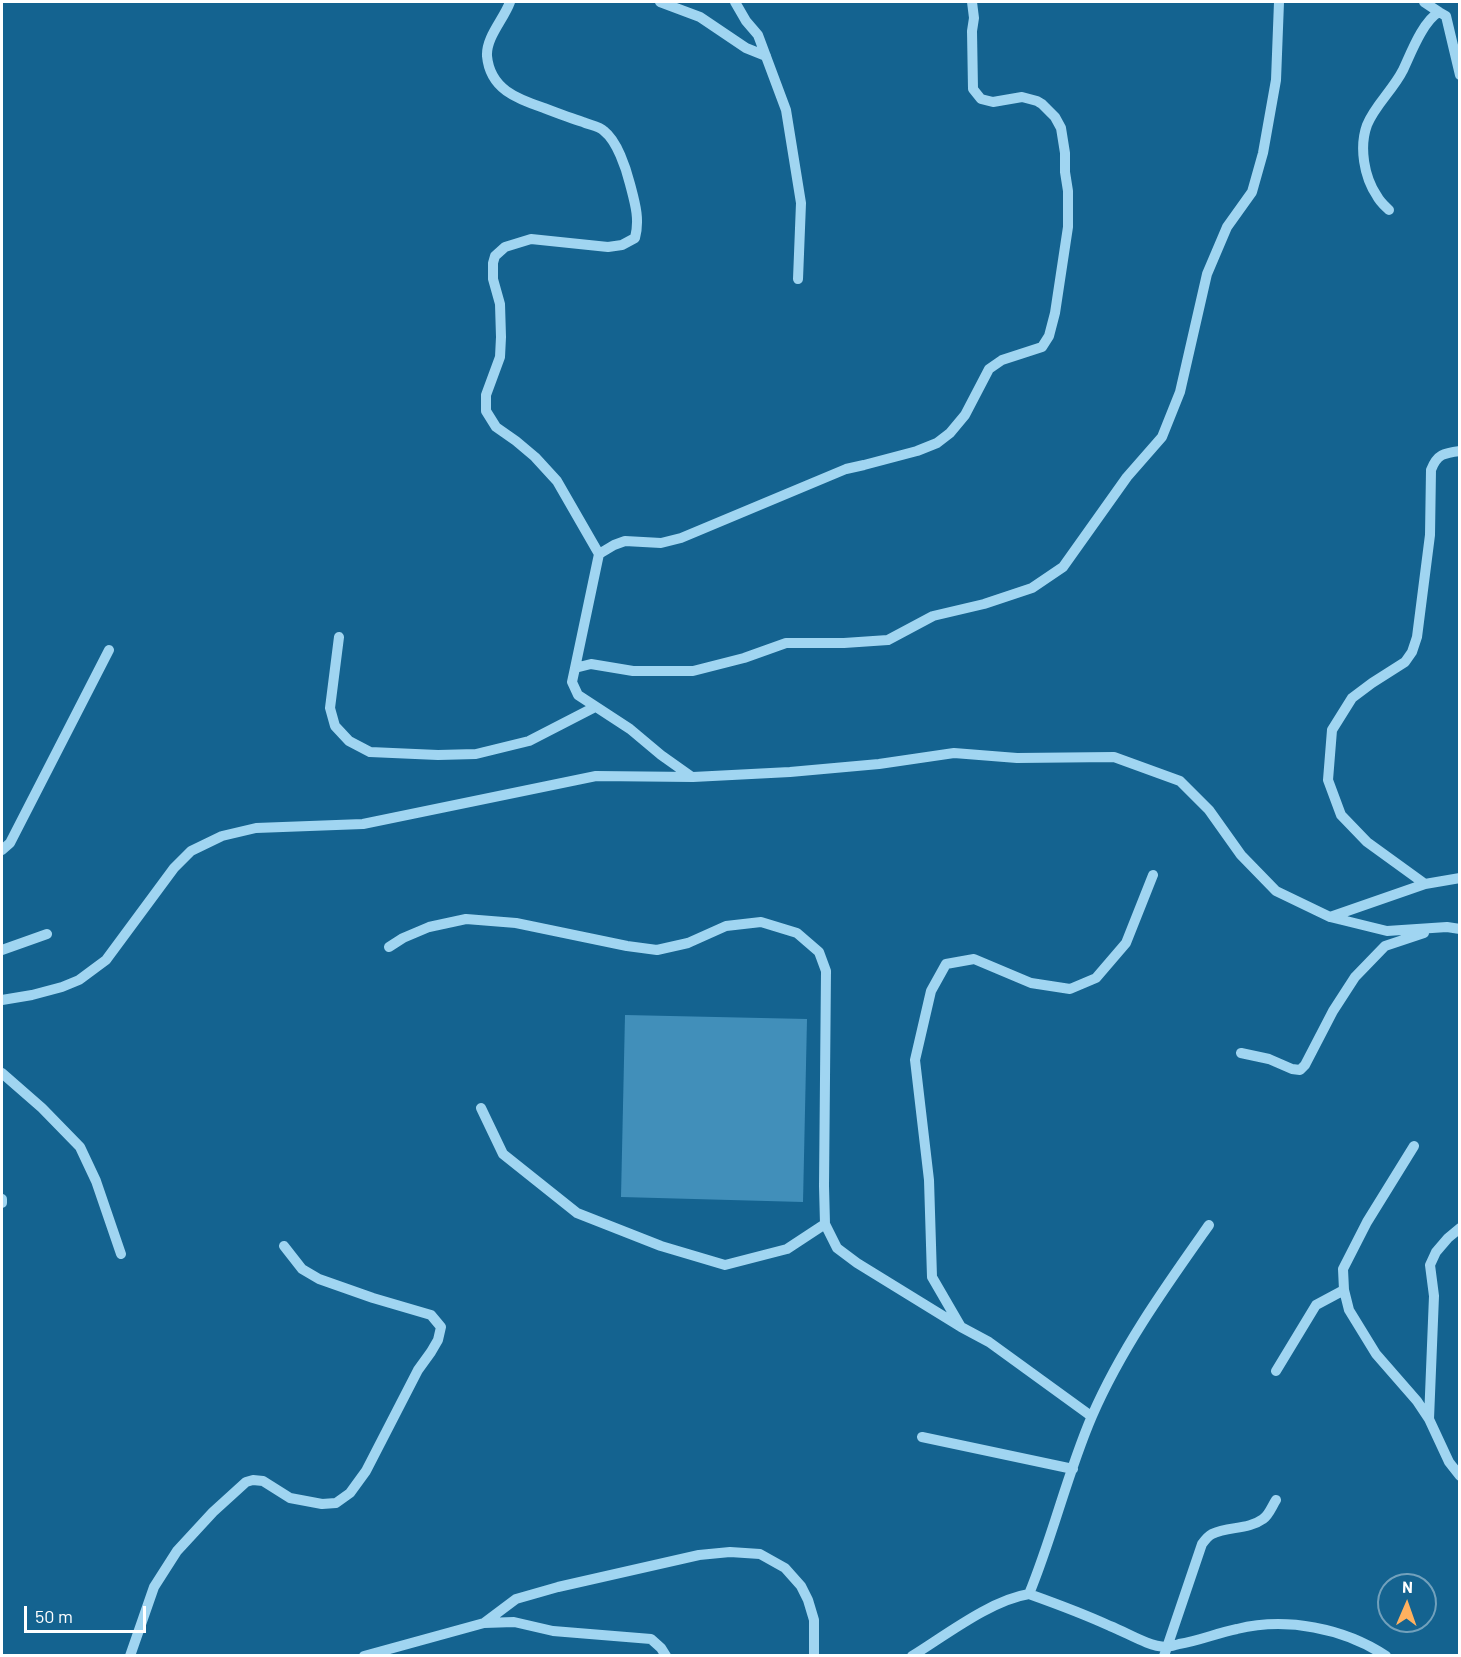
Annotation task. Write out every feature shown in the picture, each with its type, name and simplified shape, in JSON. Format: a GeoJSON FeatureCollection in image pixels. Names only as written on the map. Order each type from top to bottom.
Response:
{"type":"FeatureCollection","features":[{"type":"Feature","properties":{"kind":"street"},"geometry":{"type":"LineString","coordinates":[[510,2],[488,45],[490,69],[498,84],[508,93],[524,101],[604,130],[615,144],[623,163],[638,214],[638,226],[635,238],[622,245],[608,247],[531,239],[505,247],[495,256],[493,279],[500,304],[500,357],[486,395],[486,411],[496,428],[535,457],[557,482],[599,554],[572,682],[578,694],[630,729],[661,755],[693,777]]}},
{"type":"Feature","properties":{"kind":"street"},"geometry":{"type":"LineString","coordinates":[[660,2],[700,17],[746,48],[766,56]]}},
{"type":"Feature","properties":{"kind":"street"},"geometry":{"type":"LineString","coordinates":[[735,2],[746,21],[758,35],[786,110],[801,203],[798,279]]}},
{"type":"Feature","properties":{"kind":"street"},"geometry":{"type":"LineString","coordinates":[[599,554],[625,541],[661,543],[681,538],[846,469],[917,451],[937,443],[950,433],[965,415],[989,369],[1002,360],[1042,347],[1049,336],[1055,313],[1068,227],[1068,190],[1061,128],[1055,117],[1037,101],[1022,97],[993,102],[981,99],[973,89],[972,31],[974,18],[972,2]]}},
{"type":"Feature","properties":{"kind":"street"},"geometry":{"type":"LineString","coordinates":[[575,668],[591,664],[633,671],[693,671],[744,658],[786,643],[888,640],[933,616],[984,604],[1032,588],[1063,567],[1127,477],[1162,437],[1180,392],[1207,274],[1227,227],[1252,192],[1263,153],[1276,80],[1279,2]]}},
{"type":"Feature","properties":{"kind":"street"},"geometry":{"type":"LineString","coordinates":[[1424,2],[1446,16],[1460,75]]}},
{"type":"Feature","properties":{"kind":"street"},"geometry":{"type":"LineString","coordinates":[[1389,210],[1377,198],[1365,168],[1364,138],[1367,125],[1398,79],[1426,24],[1439,12]]}},
{"type":"Feature","properties":{"kind":"street"},"geometry":{"type":"LineString","coordinates":[[1425,884],[1368,842],[1341,815],[1328,780],[1332,730],[1353,698],[1372,682],[1405,662],[1412,652],[1417,637],[1430,535],[1431,470],[1435,460],[1444,453],[1460,451]]}},
{"type":"Feature","properties":{"kind":"street"},"geometry":{"type":"LineString","coordinates":[[339,637],[330,708],[335,726],[349,741],[370,752],[420,755],[476,754],[529,741],[595,707]]}},
{"type":"Feature","properties":{"kind":"street"},"geometry":{"type":"LineString","coordinates":[[2,850],[10,843],[109,650]]}},
{"type":"Feature","properties":{"kind":"street"},"geometry":{"type":"LineString","coordinates":[[2,1000],[32,995],[80,980],[106,960],[174,868],[191,852],[222,836],[256,828],[363,824],[596,776],[693,777],[790,772],[954,753],[1017,758],[1114,757],[1180,781],[1209,810],[1241,855],[1276,891],[1330,917],[1387,931],[1448,927],[1460,929]]}},
{"type":"Feature","properties":{"kind":"street"},"geometry":{"type":"LineString","coordinates":[[962,1327],[932,1277],[929,1180],[915,1060],[931,991],[946,964],[974,959],[1032,983],[1070,989],[1096,978],[1126,943],[1153,875]]}},
{"type":"Feature","properties":{"kind":"street"},"geometry":{"type":"LineString","coordinates":[[1330,917],[1425,884],[1460,878]]}},
{"type":"Feature","properties":{"kind":"street"},"geometry":{"type":"LineString","coordinates":[[389,947],[429,927],[466,919],[516,923],[657,950],[688,943],[726,926],[761,922],[797,933],[819,952],[826,971],[825,1224],[837,1248],[989,1342],[1092,1416]]}},
{"type":"Feature","properties":{"kind":"street"},"geometry":{"type":"LineString","coordinates":[[1241,1053],[1269,1059],[1300,1070],[1305,1065],[1354,977],[1385,946],[1448,927]]}},
{"type":"Feature","properties":{"kind":"street"},"geometry":{"type":"LineString","coordinates":[[2,950],[47,934]]}},
{"type":"Feature","properties":{"kind":"street"},"geometry":{"type":"LineString","coordinates":[[2,1073],[42,1107],[80,1147],[96,1181],[121,1254]]}},
{"type":"Feature","properties":{"kind":"street"},"geometry":{"type":"LineString","coordinates":[[481,1108],[503,1154],[576,1214],[661,1246],[725,1265],[787,1249],[825,1224]]}},
{"type":"Feature","properties":{"kind":"street"},"geometry":{"type":"LineString","coordinates":[[1414,1146],[1367,1222],[1344,1269],[1344,1290],[1349,1310],[1376,1354],[1417,1401],[1429,1419],[1449,1462],[1460,1476]]}},
{"type":"Feature","properties":{"kind":"street"},"geometry":{"type":"LineString","coordinates":[[1029,1594],[1042,1563],[1072,1469],[1092,1416],[1129,1344],[1209,1225]]}},
{"type":"Feature","properties":{"kind":"street"},"geometry":{"type":"LineString","coordinates":[[1429,1419],[1434,1296],[1430,1265],[1436,1252],[1460,1228]]}},
{"type":"Feature","properties":{"kind":"street"},"geometry":{"type":"LineString","coordinates":[[130,1656],[154,1587],[177,1551],[213,1512],[246,1482],[263,1481],[290,1498],[322,1504],[336,1503],[350,1493],[366,1471],[418,1370],[438,1340],[441,1327],[431,1314],[373,1298],[319,1279],[302,1269],[284,1246]]}},
{"type":"Feature","properties":{"kind":"street"},"geometry":{"type":"LineString","coordinates":[[1276,1371],[1316,1305],[1344,1290]]}},
{"type":"Feature","properties":{"kind":"street"},"geometry":{"type":"LineString","coordinates":[[922,1437],[1072,1469]]}},
{"type":"Feature","properties":{"kind":"street"},"geometry":{"type":"LineString","coordinates":[[1165,1651],[1202,1544],[1210,1535],[1219,1531],[1243,1527],[1260,1521],[1265,1518],[1276,1500]]}},
{"type":"Feature","properties":{"kind":"street"},"geometry":{"type":"LineString","coordinates":[[484,1623],[516,1599],[558,1587],[699,1555],[730,1552],[760,1554],[784,1568],[801,1586],[814,1620],[814,1656]]}},
{"type":"Feature","properties":{"kind":"street"},"geometry":{"type":"LineString","coordinates":[[912,1656],[995,1604],[1029,1594],[1111,1626],[1165,1651],[1237,1629],[1270,1624],[1296,1625],[1348,1636],[1373,1647],[1386,1656]]}},
{"type":"Feature","properties":{"kind":"street"},"geometry":{"type":"LineString","coordinates":[[364,1656],[484,1623],[514,1622],[553,1631],[651,1639],[666,1656]]}},
{"type":"Feature","properties":{"kind":"building"},"geometry":{"type":"Polygon","coordinates":[[[625,1015],[807,1019],[803,1202],[621,1197],[625,1015]]]}}]}
